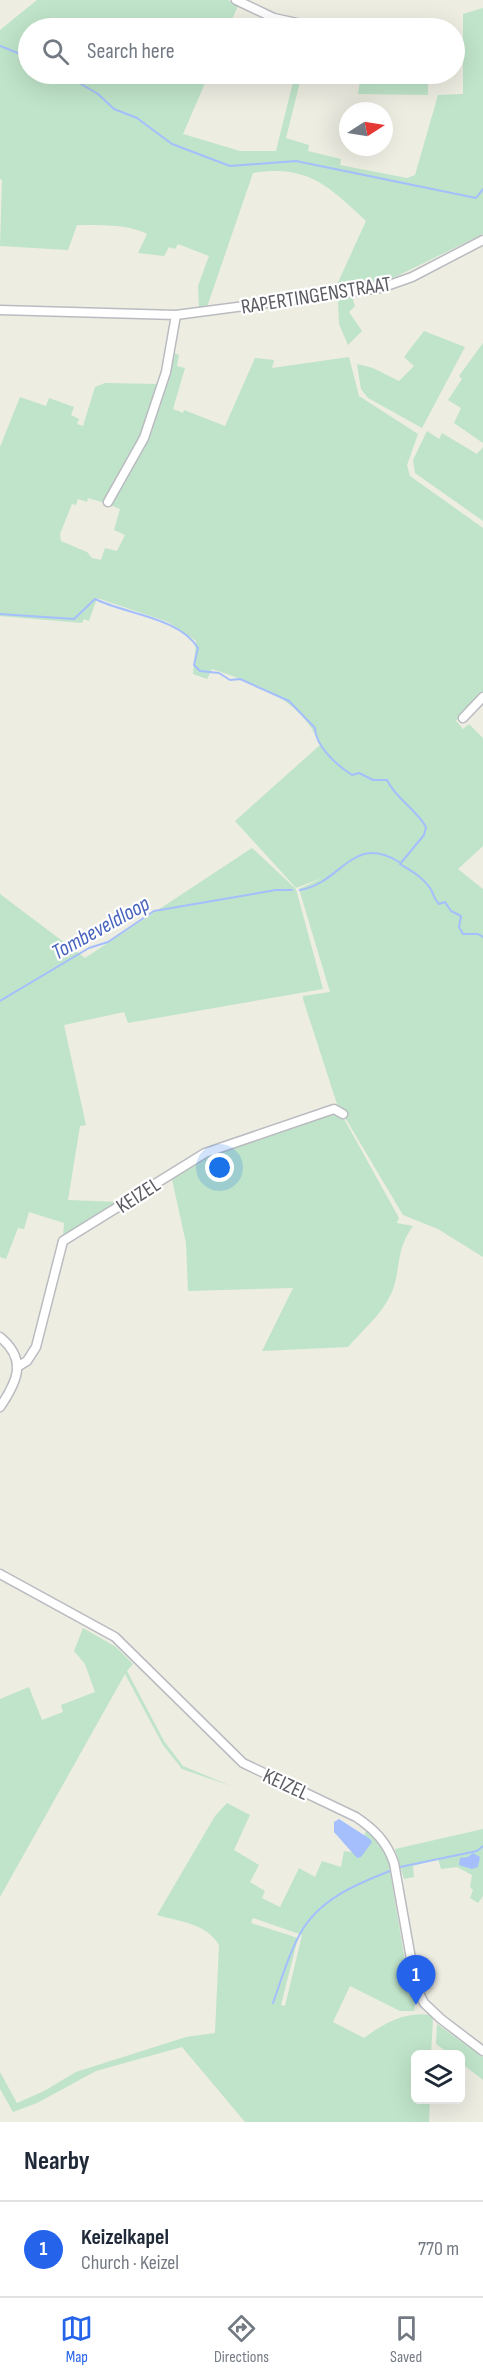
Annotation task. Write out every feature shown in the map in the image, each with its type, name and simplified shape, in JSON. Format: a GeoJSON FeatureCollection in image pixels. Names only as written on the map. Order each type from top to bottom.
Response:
{"type":"FeatureCollection","features":[{"type":"Feature","properties":{"kind":"street"},"geometry":{"type":"LineString","coordinates":[[236,0],[274,18]]}},
{"type":"Feature","properties":{"kind":"street","name":"RAPERTINGENSTRAAT"},"geometry":{"type":"LineString","coordinates":[[0,310],[176,315],[381,288],[412,277],[483,240]]}},
{"type":"Feature","properties":{"kind":"street"},"geometry":{"type":"LineString","coordinates":[[108,502],[144,438],[166,372],[176,315]]}},
{"type":"Feature","properties":{"kind":"street"},"geometry":{"type":"LineString","coordinates":[[463,718],[483,697]]}},
{"type":"Feature","properties":{"kind":"street","name":"KEIZEL"},"geometry":{"type":"LineString","coordinates":[[0,1407],[14,1386],[17,1367],[27,1361],[36,1347],[63,1241],[205,1153],[334,1109],[343,1114]]}},
{"type":"Feature","properties":{"kind":"street"},"geometry":{"type":"LineString","coordinates":[[0,1337],[12,1350],[17,1367]]}},
{"type":"Feature","properties":{"kind":"street","name":"KEIZEL"},"geometry":{"type":"LineString","coordinates":[[0,1574],[115,1637],[243,1763],[356,1817],[370,1826],[388,1848],[394,1863],[412,1969],[424,2003],[483,2051]]}},
{"type":"Feature","properties":{"kind":"green space"},"geometry":{"type":"Polygon","coordinates":[[[37,0],[228,0],[238,6],[233,18],[18,18],[18,84],[205,84],[183,134],[240,151],[276,151],[293,84],[300,84],[286,138],[309,145],[308,151],[341,159],[340,165],[407,178],[415,175],[438,95],[463,94],[465,18],[463,14],[483,8],[483,234],[391,279],[335,289],[366,221],[340,197],[316,180],[303,175],[272,171],[253,173],[207,307],[199,308],[198,286],[209,256],[178,244],[175,249],[169,247],[164,256],[138,253],[147,234],[139,230],[112,226],[77,225],[68,250],[0,246],[2,180],[0,179],[0,30],[37,0]]]}},
{"type":"Feature","properties":{"kind":"green space"},"geometry":{"type":"Polygon","coordinates":[[[360,84],[428,84],[428,95],[358,94],[360,84]]]}},
{"type":"Feature","properties":{"kind":"green space"},"geometry":{"type":"Polygon","coordinates":[[[352,297],[355,306],[349,312],[362,331],[348,345],[339,324],[338,302],[340,299],[352,297]]]}},
{"type":"Feature","properties":{"kind":"green space"},"geometry":{"type":"Polygon","coordinates":[[[424,331],[465,347],[422,428],[368,398],[361,389],[357,364],[373,368],[399,381],[414,366],[404,357],[424,331]]]}},
{"type":"Feature","properties":{"kind":"green space"},"geometry":{"type":"Polygon","coordinates":[[[483,343],[483,443],[454,423],[461,408],[448,400],[462,379],[459,376],[483,343]]]}},
{"type":"Feature","properties":{"kind":"green space"},"geometry":{"type":"Polygon","coordinates":[[[174,353],[179,355],[177,366],[185,368],[173,409],[183,413],[184,410],[225,426],[255,358],[274,360],[272,368],[349,357],[359,396],[418,434],[407,465],[410,476],[483,528],[483,692],[456,721],[463,729],[469,724],[483,738],[483,846],[458,869],[483,889],[483,1257],[438,1229],[403,1215],[337,1104],[303,999],[303,996],[330,992],[299,889],[322,878],[296,888],[235,821],[320,745],[302,715],[289,704],[260,687],[212,669],[207,679],[193,674],[196,641],[168,622],[97,598],[89,621],[84,619],[82,623],[0,616],[0,447],[20,397],[46,406],[49,398],[74,407],[71,415],[79,419],[77,424],[83,426],[95,387],[105,383],[159,384],[145,425],[105,503],[88,498],[87,502],[78,499],[76,505],[72,504],[60,534],[61,541],[87,552],[92,558],[101,560],[105,548],[117,551],[125,535],[114,530],[120,509],[110,505],[140,448],[144,449],[174,353]]]}},
{"type":"Feature","properties":{"kind":"green space"},"geometry":{"type":"Polygon","coordinates":[[[427,431],[439,439],[442,433],[477,454],[483,447],[483,521],[415,473],[413,460],[427,431]]]}},
{"type":"Feature","properties":{"kind":"green space"},"geometry":{"type":"Polygon","coordinates":[[[252,848],[296,889],[323,989],[128,1023],[124,1012],[64,1025],[86,1125],[80,1126],[68,1200],[121,1202],[63,1237],[64,1223],[29,1212],[24,1229],[18,1228],[6,1259],[0,1257],[0,894],[85,958],[252,848]]]}},
{"type":"Feature","properties":{"kind":"green space"},"geometry":{"type":"Polygon","coordinates":[[[330,1113],[339,1113],[343,1117],[399,1218],[397,1223],[413,1226],[403,1245],[390,1296],[376,1317],[348,1347],[262,1351],[293,1288],[188,1291],[186,1243],[171,1175],[210,1154],[330,1113]]]}},
{"type":"Feature","properties":{"kind":"green space"},"geometry":{"type":"Polygon","coordinates":[[[83,1628],[116,1647],[133,1664],[127,1671],[164,1741],[183,1766],[231,1786],[182,1769],[163,1745],[125,1674],[0,1897],[0,1699],[29,1687],[42,1720],[63,1712],[61,1705],[95,1692],[85,1664],[74,1651],[83,1628]]]}},
{"type":"Feature","properties":{"kind":"green space"},"geometry":{"type":"Polygon","coordinates":[[[227,1803],[250,1815],[234,1850],[259,1865],[250,1882],[265,1891],[262,1898],[280,1907],[299,1868],[315,1877],[322,1861],[341,1867],[344,1851],[358,1853],[367,1828],[386,1851],[408,1980],[416,1999],[414,2011],[400,2011],[350,1986],[333,2022],[364,2038],[396,2019],[413,2015],[431,2015],[433,2018],[431,2050],[411,2050],[411,2104],[430,2104],[429,2122],[245,2122],[182,2047],[96,2071],[37,2103],[13,2112],[0,2089],[0,2072],[17,2103],[44,2091],[76,2072],[186,2037],[215,2033],[219,1945],[214,1938],[200,1928],[157,1915],[215,1816],[227,1803]],[[253,1918],[251,1923],[298,1938],[281,2005],[285,2006],[302,1935],[253,1918]]]}},
{"type":"Feature","properties":{"kind":"green space"},"geometry":{"type":"Polygon","coordinates":[[[483,1829],[483,1896],[478,1903],[470,1898],[473,1890],[470,1887],[472,1875],[457,1867],[441,1869],[438,1859],[413,1866],[414,1877],[404,1879],[395,1849],[483,1829]]]}},
{"type":"Feature","properties":{"kind":"green space"},"geometry":{"type":"Polygon","coordinates":[[[437,2024],[483,2057],[483,2080],[465,2066],[465,2050],[444,2050],[436,2044],[437,2024]]]}},
{"type":"Feature","properties":{"kind":"water"},"geometry":{"type":"Polygon","coordinates":[[[339,1819],[372,1842],[361,1857],[357,1858],[334,1832],[334,1822],[339,1819]]]}},
{"type":"Feature","properties":{"kind":"water"},"geometry":{"type":"Polygon","coordinates":[[[473,1853],[480,1857],[478,1867],[472,1869],[459,1865],[460,1858],[468,1857],[473,1853]]]}},
{"type":"Feature","properties":{"kind":"waterway"},"geometry":{"type":"LineString","coordinates":[[0,46],[18,53]]}},
{"type":"Feature","properties":{"kind":"waterway"},"geometry":{"type":"LineString","coordinates":[[81,84],[98,94],[114,109],[137,118],[172,144],[230,166],[296,161],[476,198],[483,189]]}},
{"type":"Feature","properties":{"kind":"waterway"},"geometry":{"type":"LineString","coordinates":[[0,614],[74,619],[95,599],[178,629],[198,648],[194,665],[200,671],[219,673],[230,680],[240,679],[289,701],[315,728],[322,748],[339,766],[352,775],[359,773],[373,780],[387,780],[395,793],[422,821],[426,827],[424,835],[400,864],[424,881],[439,904],[445,902],[451,911],[461,916],[459,927],[463,934],[478,934],[483,937]]}},
{"type":"Feature","properties":{"kind":"waterway","name":"Tombeveldloop"},"geometry":{"type":"LineString","coordinates":[[300,890],[327,879],[358,856],[370,853],[383,855],[399,862]]}},
{"type":"Feature","properties":{"kind":"waterway","name":"Tombeveldloop"},"geometry":{"type":"LineString","coordinates":[[0,1001],[89,948],[108,942],[154,911],[276,890],[292,890]]}},
{"type":"Feature","properties":{"kind":"waterway"},"geometry":{"type":"LineString","coordinates":[[400,1867],[477,1851],[483,1846]]}},
{"type":"Feature","properties":{"kind":"waterway"},"geometry":{"type":"LineString","coordinates":[[273,2003],[288,1959],[308,1922],[327,1903],[339,1895],[390,1871]]}},
{"type":"Feature","properties":{"kind":"place","name":"Keizelkapel"},"geometry":{"type":"Point","coordinates":[416,2005]}}]}
